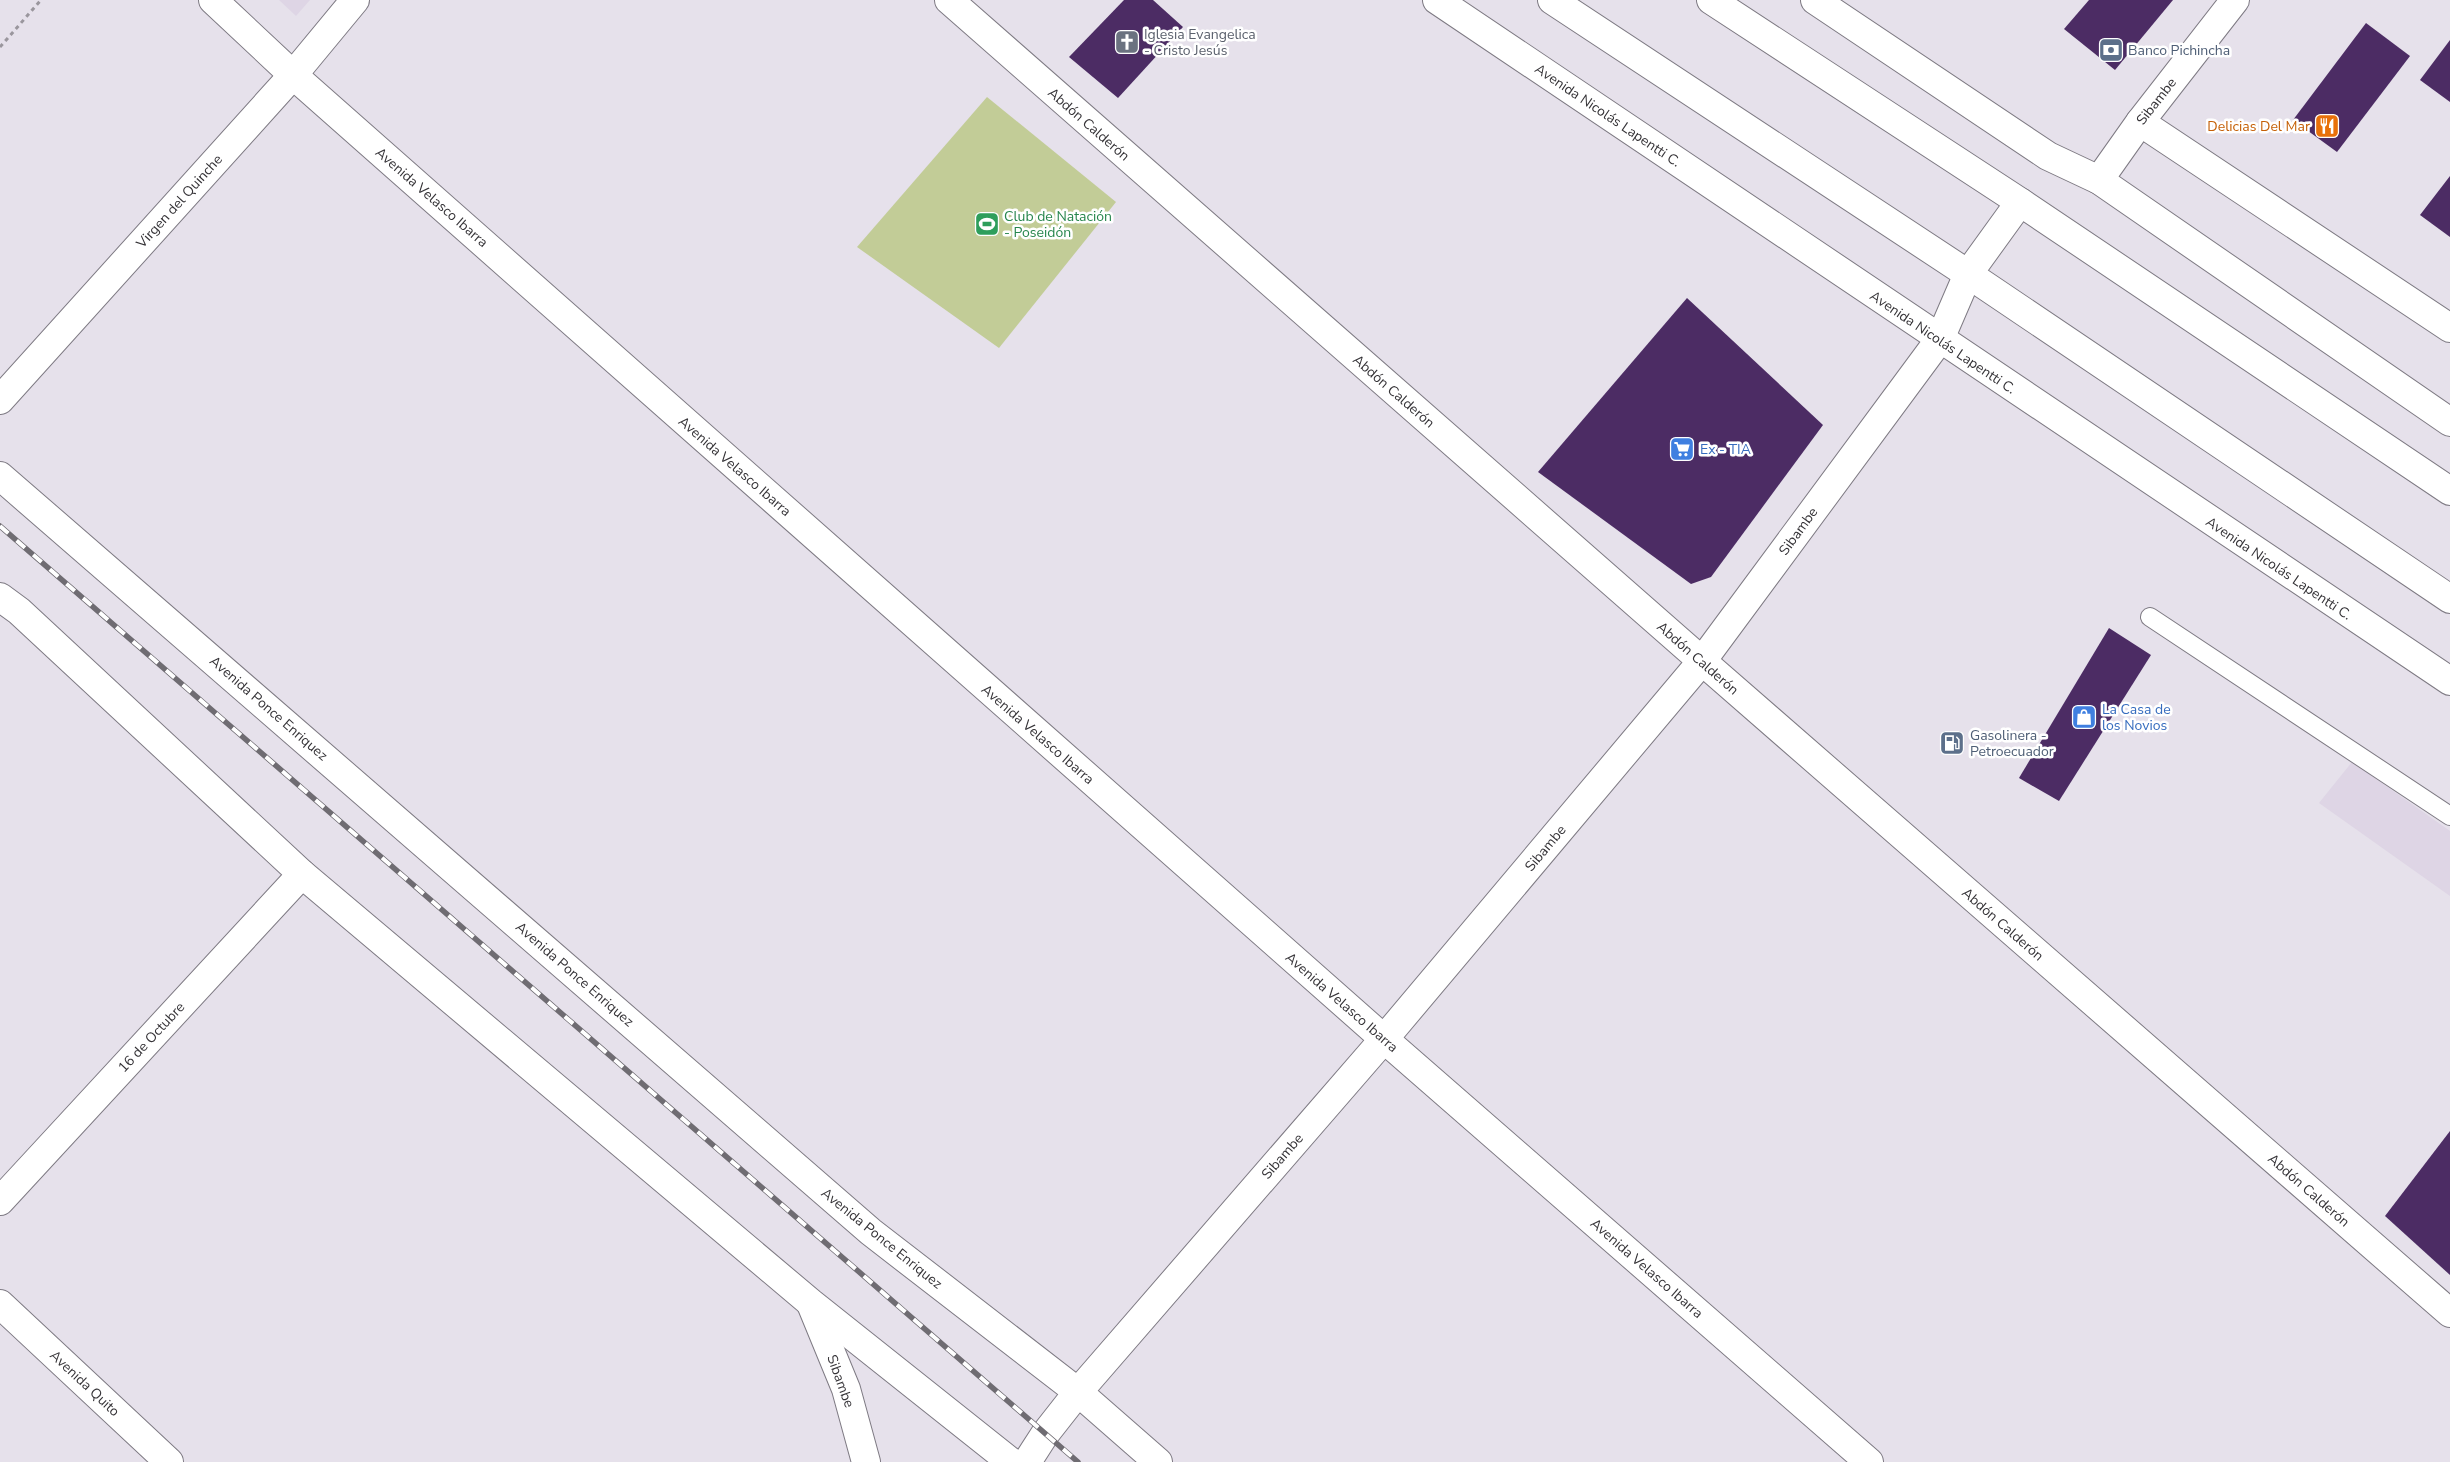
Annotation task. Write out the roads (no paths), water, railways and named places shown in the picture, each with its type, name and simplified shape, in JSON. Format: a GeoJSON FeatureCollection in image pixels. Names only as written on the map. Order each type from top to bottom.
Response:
{"type":"FeatureCollection","features":[{"type":"Feature","properties":{"kind":"main road","name":"Avenida Velasco Ibarra"},"geometry":{"type":"LineString","coordinates":[[213,0],[293,75],[1384,1039],[1869,1462]]}},
{"type":"Feature","properties":{"kind":"main road","name":"Virgen del Quinche"},"geometry":{"type":"LineString","coordinates":[[0,400],[293,75],[355,0]]}},
{"type":"Feature","properties":{"kind":"main road","name":"Abdón Calderón"},"geometry":{"type":"LineString","coordinates":[[949,0],[1702,661],[2450,1313]]}},
{"type":"Feature","properties":{"kind":"main road","name":"Avenida Nicolás Lapentti C."},"geometry":{"type":"LineString","coordinates":[[1438,0],[2450,682]]}},
{"type":"Feature","properties":{"kind":"main road"},"geometry":{"type":"LineString","coordinates":[[1552,0],[1968,274],[2450,599]]}},
{"type":"Feature","properties":{"kind":"main road"},"geometry":{"type":"LineString","coordinates":[[1711,0],[2020,202],[2450,491]]}},
{"type":"Feature","properties":{"kind":"main road"},"geometry":{"type":"LineString","coordinates":[[1815,0],[1841,9],[2048,156],[2099,180],[2450,422]]}},
{"type":"Feature","properties":{"kind":"main road","name":"Sibambe"},"geometry":{"type":"LineString","coordinates":[[2099,180],[2140,122],[2235,0]]}},
{"type":"Feature","properties":{"kind":"main road"},"geometry":{"type":"LineString","coordinates":[[2140,122],[2450,328]]}},
{"type":"Feature","properties":{"kind":"main road","name":"Sibambe"},"geometry":{"type":"LineString","coordinates":[[1027,1462],[1045,1434],[1078,1392],[1384,1039],[1702,661],[1940,339],[1968,274],[2020,202]]}},
{"type":"Feature","properties":{"kind":"main road","name":"Avenida Ponce Enriquez"},"geometry":{"type":"LineString","coordinates":[[0,476],[871,1232],[1078,1392],[1158,1462]]}},
{"type":"Feature","properties":{"kind":"main road"},"geometry":{"type":"LineString","coordinates":[[0,597],[19,612],[302,874],[811,1303],[1011,1462]]}},
{"type":"Feature","properties":{"kind":"main road","name":"16 de Octubre"},"geometry":{"type":"LineString","coordinates":[[0,1201],[302,874]]}},
{"type":"Feature","properties":{"kind":"main road","name":"Sibambe"},"geometry":{"type":"LineString","coordinates":[[811,1303],[846,1389],[866,1462]]}},
{"type":"Feature","properties":{"kind":"main road","name":"Avenida Quito"},"geometry":{"type":"LineString","coordinates":[[0,1304],[169,1462]]}},
{"type":"Feature","properties":{"kind":"lane"},"geometry":{"type":"LineString","coordinates":[[2150,617],[2450,816]]}},
{"type":"Feature","properties":{"kind":"railway"},"geometry":{"type":"LineString","coordinates":[[0,526],[1078,1462]]}},
{"type":"Feature","properties":{"kind":"place","name":"Iglesia Evangelica - Cristo Jesús"},"geometry":{"type":"Point","coordinates":[1127,42]}},
{"type":"Feature","properties":{"kind":"place","name":"Banco Pichincha"},"geometry":{"type":"Point","coordinates":[2111,50]}},
{"type":"Feature","properties":{"kind":"place","name":"Delicias Del Mar"},"geometry":{"type":"Point","coordinates":[2327,126]}},
{"type":"Feature","properties":{"kind":"place","name":"Club de Natación - Poseidón"},"geometry":{"type":"Point","coordinates":[987,224]}},
{"type":"Feature","properties":{"kind":"place","name":"Ex - TIA"},"geometry":{"type":"Point","coordinates":[1682,449]}},
{"type":"Feature","properties":{"kind":"place","name":"La Casa de los Novios"},"geometry":{"type":"Point","coordinates":[2084,717]}},
{"type":"Feature","properties":{"kind":"place","name":"Gasolinera - Petroecuador"},"geometry":{"type":"Point","coordinates":[1952,743]}}]}
